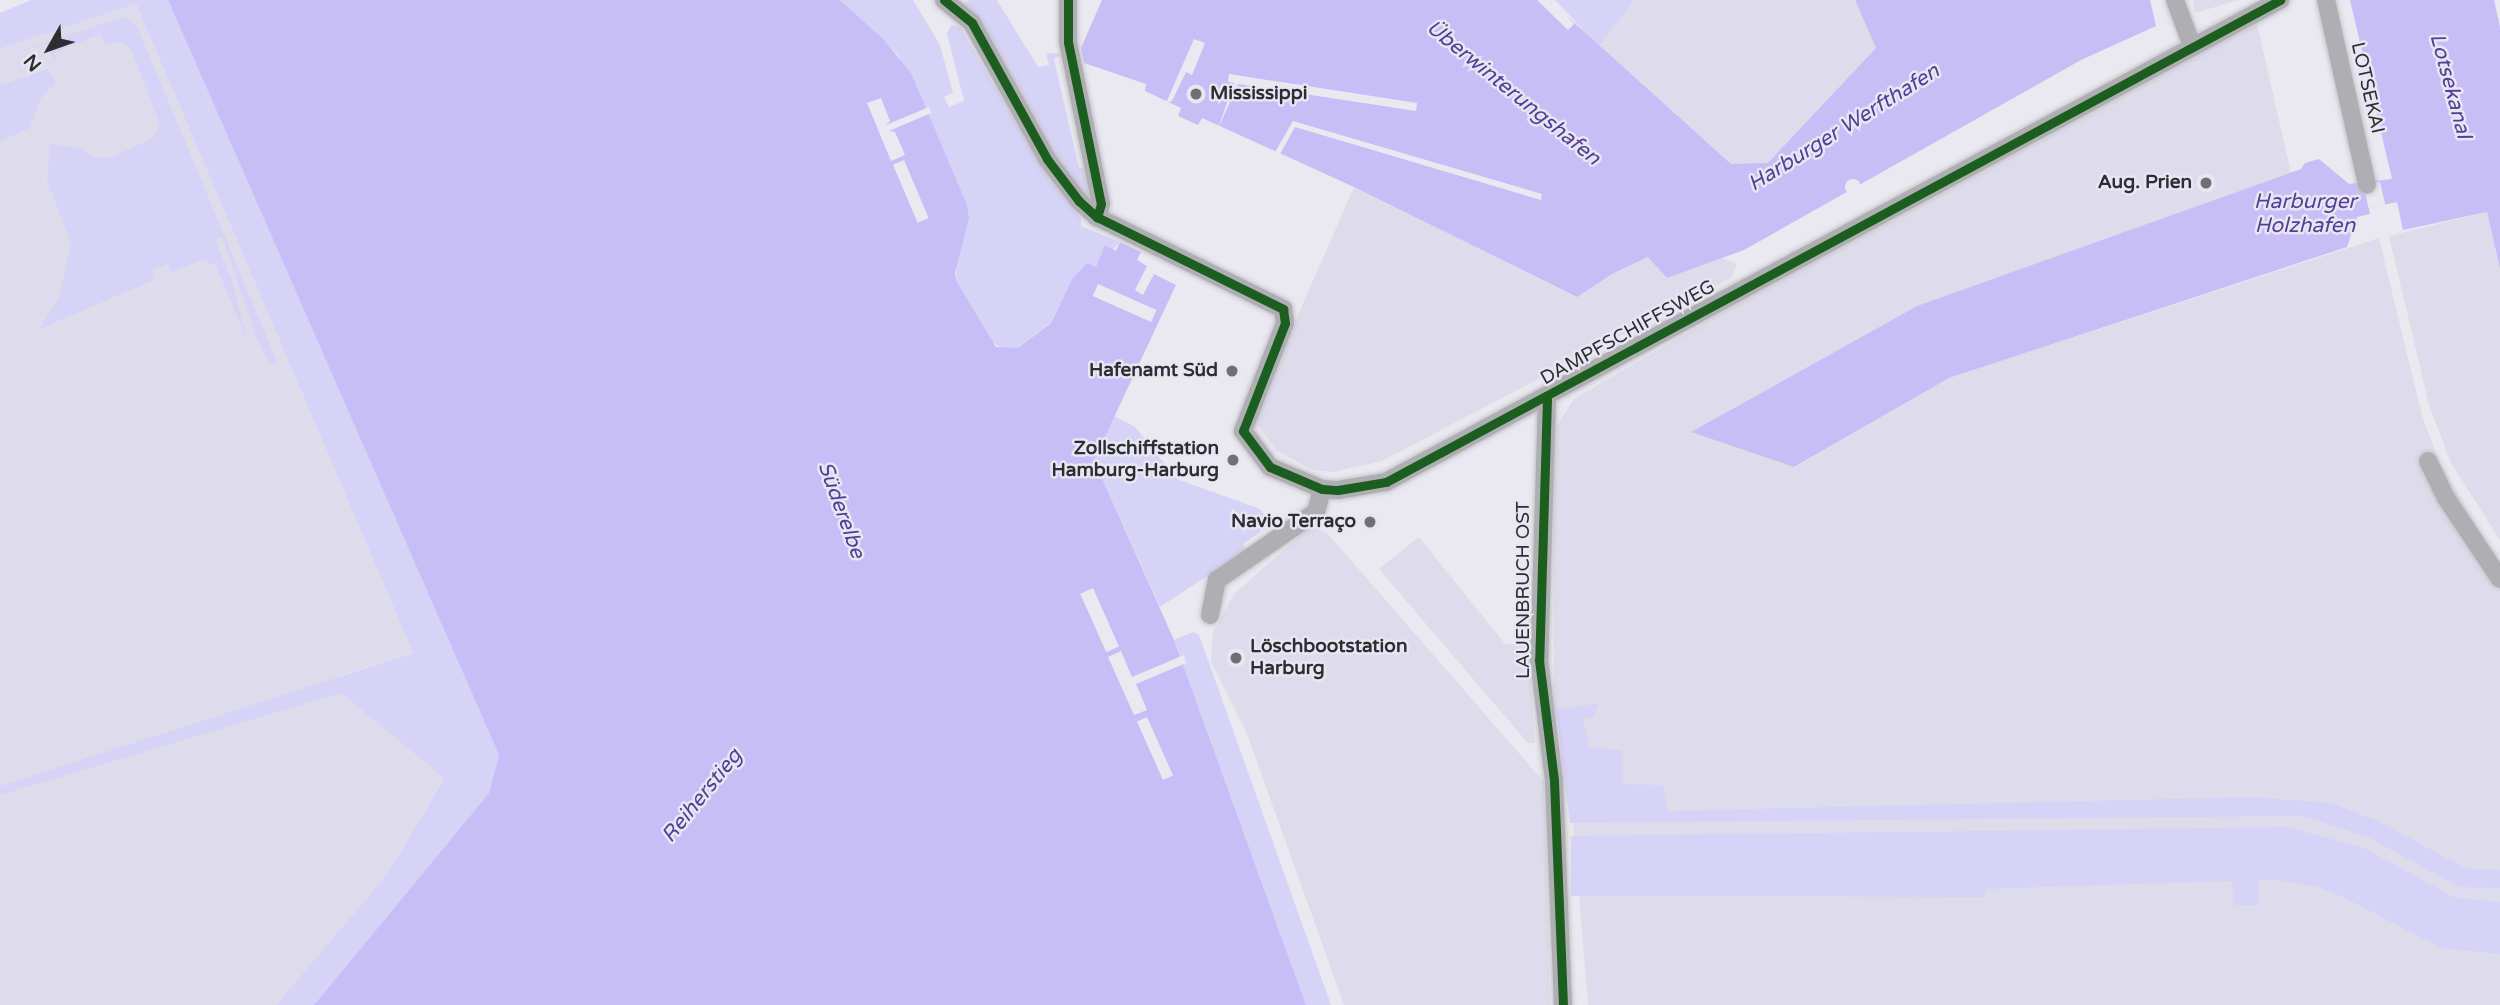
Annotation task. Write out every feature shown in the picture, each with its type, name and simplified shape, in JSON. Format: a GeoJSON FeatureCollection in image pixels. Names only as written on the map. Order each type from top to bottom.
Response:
{"type":"FeatureCollection","features":[{"type":"Feature","properties":{"kind":"street"},"geometry":{"type":"LineString","coordinates":[[944,0],[972,23],[1047,159],[1068,189],[1097,217],[1101,204],[1070,54],[1068,0]]}},
{"type":"Feature","properties":{"kind":"street"},"geometry":{"type":"LineString","coordinates":[[2175,0],[2192,46]]}},
{"type":"Feature","properties":{"kind":"street","name":"DAMPFSCHIFFSWEG"},"geometry":{"type":"LineString","coordinates":[[1097,217],[1285,312],[1243,431],[1270,467],[1322,489],[1355,489],[1386,482],[1547,398],[2280,0]]}},
{"type":"Feature","properties":{"kind":"street","name":"LOTSEKAI"},"geometry":{"type":"LineString","coordinates":[[2326,0],[2367,184]]}},
{"type":"Feature","properties":{"kind":"street","name":"LAUENBRUCH OST"},"geometry":{"type":"LineString","coordinates":[[1547,398],[1538,621],[1542,693],[1554,781],[1563,1005]]}},
{"type":"Feature","properties":{"kind":"street"},"geometry":{"type":"LineString","coordinates":[[2428,461],[2446,498],[2500,579]]}},
{"type":"Feature","properties":{"kind":"street"},"geometry":{"type":"LineString","coordinates":[[1210,615],[1217,580],[1316,512],[1322,489]]}},
{"type":"Feature","properties":{"kind":"shaded area"},"geometry":{"type":"Polygon","coordinates":[[[31,0],[168,0],[499,755],[489,793],[314,1005],[276,1005],[388,873],[444,778],[341,693],[0,795],[0,786],[413,653],[136,4],[0,49],[0,13],[31,0]]]}},
{"type":"Feature","properties":{"kind":"shaded area"},"geometry":{"type":"Polygon","coordinates":[[[840,0],[913,0],[940,45],[953,93],[944,97],[949,107],[964,101],[947,34],[951,25],[960,27],[1046,174],[1081,218],[1081,226],[1120,242],[1095,267],[1072,279],[1051,322],[1018,348],[1005,351],[986,337],[957,282],[956,264],[899,56],[840,0]]]}},
{"type":"Feature","properties":{"kind":"shaded area"},"geometry":{"type":"Polygon","coordinates":[[[970,0],[997,0],[1038,67],[1049,65],[1046,53],[1063,54],[1054,59],[1079,168],[1084,168],[1091,203],[1062,168],[963,4],[970,0]]]}},
{"type":"Feature","properties":{"kind":"shaded area"},"geometry":{"type":"Polygon","coordinates":[[[1555,0],[1634,0],[1599,47],[1555,0]]]}},
{"type":"Feature","properties":{"kind":"shaded area"},"geometry":{"type":"Polygon","coordinates":[[[1633,0],[1855,0],[1876,48],[1768,164],[1731,164],[1599,47],[1633,0]]]}},
{"type":"Feature","properties":{"kind":"shaded area"},"geometry":{"type":"Polygon","coordinates":[[[2193,0],[2239,0],[2195,13],[2193,0]]]}},
{"type":"Feature","properties":{"kind":"shaded area"},"geometry":{"type":"Polygon","coordinates":[[[136,4],[413,653],[337,677],[341,693],[444,777],[388,873],[276,1005],[0,1005],[0,49],[136,4]]]}},
{"type":"Feature","properties":{"kind":"shaded area"},"geometry":{"type":"Polygon","coordinates":[[[125,16],[137,26],[278,364],[270,365],[256,337],[222,236],[215,240],[232,280],[247,340],[216,266],[202,260],[171,273],[168,264],[151,271],[154,280],[40,329],[59,296],[71,244],[47,180],[50,144],[82,148],[94,157],[112,157],[153,138],[160,124],[132,52],[123,42],[105,44],[100,34],[54,53],[59,67],[46,44],[0,58],[125,16]]]}},
{"type":"Feature","properties":{"kind":"shaded area"},"geometry":{"type":"Polygon","coordinates":[[[2257,24],[2291,173],[1917,306],[1692,432],[1795,467],[1949,378],[2379,238],[2422,416],[2440,463],[2500,566],[2500,1005],[1588,1005],[1571,801],[1554,702],[1553,432],[1574,399],[1727,310],[2257,24]]]}},
{"type":"Feature","properties":{"kind":"shaded area"},"geometry":{"type":"Polygon","coordinates":[[[48,69],[56,83],[41,98],[30,128],[0,141],[0,85],[48,69]]]}},
{"type":"Feature","properties":{"kind":"shaded area"},"geometry":{"type":"Polygon","coordinates":[[[1354,187],[1576,297],[1612,274],[1649,257],[1667,278],[1722,258],[1737,264],[1731,278],[1382,461],[1333,472],[1312,470],[1276,450],[1253,418],[1354,187]]]}},
{"type":"Feature","properties":{"kind":"shaded area"},"geometry":{"type":"Polygon","coordinates":[[[2487,212],[2500,269],[2500,540],[2451,463],[2429,405],[2389,236],[2487,212]]]}},
{"type":"Feature","properties":{"kind":"shaded area"},"geometry":{"type":"Polygon","coordinates":[[[1114,416],[1135,427],[1177,479],[1260,509],[1271,525],[1243,544],[1247,550],[1160,607],[1094,460],[1114,416]]]}},
{"type":"Feature","properties":{"kind":"shaded area"},"geometry":{"type":"Polygon","coordinates":[[[1312,525],[1329,535],[1544,782],[1550,1005],[1344,1005],[1247,734],[1211,662],[1213,632],[1234,594],[1312,525]]]}},
{"type":"Feature","properties":{"kind":"shaded area"},"geometry":{"type":"Polygon","coordinates":[[[1419,537],[1505,644],[1516,644],[1527,628],[1535,743],[1528,743],[1379,569],[1419,537]]]}},
{"type":"Feature","properties":{"kind":"shaded area"},"geometry":{"type":"Polygon","coordinates":[[[1193,632],[1199,635],[1331,1005],[1306,1005],[1174,640],[1193,632]]]}},
{"type":"Feature","properties":{"kind":"shaded area"},"geometry":{"type":"Polygon","coordinates":[[[1599,703],[1593,717],[1583,719],[1590,747],[1622,750],[1623,784],[1664,785],[1667,811],[2253,797],[2330,803],[2376,820],[2467,869],[2500,870],[2500,888],[2460,887],[2369,838],[2303,816],[1570,823],[1556,710],[1599,703]]]}},
{"type":"Feature","properties":{"kind":"shaded area"},"geometry":{"type":"Polygon","coordinates":[[[2286,827],[2362,847],[2456,898],[2500,902],[2500,954],[2441,948],[2343,897],[2318,887],[2275,880],[2259,880],[2259,905],[2234,905],[2232,881],[1987,889],[1984,897],[1571,896],[1571,836],[2286,827]]]}},
{"type":"Feature","properties":{"kind":"water"},"geometry":{"type":"Polygon","coordinates":[[[168,0],[840,0],[883,39],[911,73],[967,205],[969,218],[955,273],[957,282],[996,347],[1018,348],[1051,323],[1072,279],[1087,263],[1096,267],[1105,245],[1116,251],[1120,242],[1141,252],[1137,260],[1147,266],[1135,290],[1143,295],[1154,274],[1176,285],[1094,460],[1174,640],[1306,1005],[314,1005],[489,793],[499,755],[168,0]]]}},
{"type":"Feature","properties":{"kind":"water"},"geometry":{"type":"Polygon","coordinates":[[[1102,0],[1549,0],[1731,164],[1768,163],[1876,48],[1855,0],[2150,0],[2156,26],[2081,60],[1744,250],[1667,278],[1648,257],[1612,274],[1577,297],[1354,187],[1202,118],[1198,125],[1178,116],[1181,108],[1145,91],[1146,84],[1084,63],[1081,48],[1102,0]]]}},
{"type":"Feature","properties":{"kind":"water","name":"Harburger Holzhafen"},"geometry":{"type":"Polygon","coordinates":[[[2350,0],[2494,0],[2500,27],[2500,269],[2487,212],[2403,230],[2397,202],[2369,208],[2370,214],[2357,217],[2347,247],[1949,378],[1794,467],[1691,432],[1917,306],[2301,169],[2305,163],[2319,159],[2349,184],[2392,179],[2350,0]]]}},
{"type":"Feature","properties":{"kind":"pier"},"geometry":{"type":"Polygon","coordinates":[[[1537,0],[1554,0],[1574,24],[1568,30],[1537,0]]]}},
{"type":"Feature","properties":{"kind":"pier"},"geometry":{"type":"Polygon","coordinates":[[[1194,39],[1205,43],[1192,75],[1186,72],[1172,101],[1166,103],[1194,39]]]}},
{"type":"Feature","properties":{"kind":"pier"},"geometry":{"type":"Polygon","coordinates":[[[1229,74],[1417,103],[1416,111],[1238,84],[1217,131],[1234,83],[1228,82],[1229,74]]]}},
{"type":"Feature","properties":{"kind":"pier"},"geometry":{"type":"Polygon","coordinates":[[[881,98],[890,121],[886,125],[929,107],[931,113],[889,131],[895,132],[905,155],[891,161],[867,103],[881,98]]]}},
{"type":"Feature","properties":{"kind":"pier"},"geometry":{"type":"Polygon","coordinates":[[[1293,121],[1542,194],[1541,200],[1295,127],[1279,156],[1274,154],[1293,121]]]}},
{"type":"Feature","properties":{"kind":"pier"},"geometry":{"type":"Polygon","coordinates":[[[904,160],[929,218],[918,223],[893,165],[904,160]]]}},
{"type":"Feature","properties":{"kind":"pier"},"geometry":{"type":"Polygon","coordinates":[[[1853,179],[1861,187],[1853,195],[1845,187],[1853,179]]]}},
{"type":"Feature","properties":{"kind":"pier"},"geometry":{"type":"Polygon","coordinates":[[[2380,182],[2385,204],[2369,208],[2363,186],[2380,182]]]}},
{"type":"Feature","properties":{"kind":"pier"},"geometry":{"type":"Polygon","coordinates":[[[1098,284],[1156,310],[1151,322],[1093,296],[1098,284]]]}},
{"type":"Feature","properties":{"kind":"pier"},"geometry":{"type":"Polygon","coordinates":[[[1093,588],[1119,646],[1106,652],[1080,594],[1093,588]]]}},
{"type":"Feature","properties":{"kind":"pier"},"geometry":{"type":"Polygon","coordinates":[[[1121,651],[1132,677],[1184,655],[1186,663],[1136,684],[1147,710],[1134,715],[1108,657],[1121,651]]]}},
{"type":"Feature","properties":{"kind":"pier"},"geometry":{"type":"Polygon","coordinates":[[[1147,717],[1173,775],[1163,780],[1137,721],[1147,717]]]}},
{"type":"Feature","properties":{"kind":"cycle path"},"geometry":{"type":"LineString","coordinates":[[944,0],[972,23],[1047,159],[1079,201],[1097,217],[1283,309],[1285,323],[1243,431],[1270,467],[1322,489],[1338,490],[1386,482],[2280,0]]}},
{"type":"Feature","properties":{"kind":"cycle path"},"geometry":{"type":"LineString","coordinates":[[1068,0],[1068,42],[1101,204],[1097,217]]}},
{"type":"Feature","properties":{"kind":"cycle path"},"geometry":{"type":"LineString","coordinates":[[1547,398],[1539,660],[1554,781],[1563,1005]]}},
{"type":"Feature","properties":{"kind":"place","name":"Mississippi"},"geometry":{"type":"Point","coordinates":[1196,94]}},
{"type":"Feature","properties":{"kind":"place","name":"Aug. Prien"},"geometry":{"type":"Point","coordinates":[2206,183]}},
{"type":"Feature","properties":{"kind":"place","name":"Hafenamt Süd"},"geometry":{"type":"Point","coordinates":[1232,371]}},
{"type":"Feature","properties":{"kind":"place","name":"Zollschiffstation Hamburg-Harburg"},"geometry":{"type":"Point","coordinates":[1233,460]}},
{"type":"Feature","properties":{"kind":"place","name":"Navio Terraço"},"geometry":{"type":"Point","coordinates":[1370,522]}},
{"type":"Feature","properties":{"kind":"place","name":"Löschbootstation Harburg"},"geometry":{"type":"Point","coordinates":[1236,658]}},
{"type":"Feature","properties":{"kind":"water label","name":"Lotsekanal"},"geometry":{"type":"Point","coordinates":[2450,86]}},
{"type":"Feature","properties":{"kind":"water label","name":"Überwinterungshafen"},"geometry":{"type":"Point","coordinates":[1513,93]}},
{"type":"Feature","properties":{"kind":"water label","name":"Harburger Werfthafen"},"geometry":{"type":"Point","coordinates":[1844,128]}},
{"type":"Feature","properties":{"kind":"water label","name":"Süderelbe"},"geometry":{"type":"Point","coordinates":[841,510]}},
{"type":"Feature","properties":{"kind":"water label","name":"Reiherstieg"},"geometry":{"type":"Point","coordinates":[702,796]}}]}
